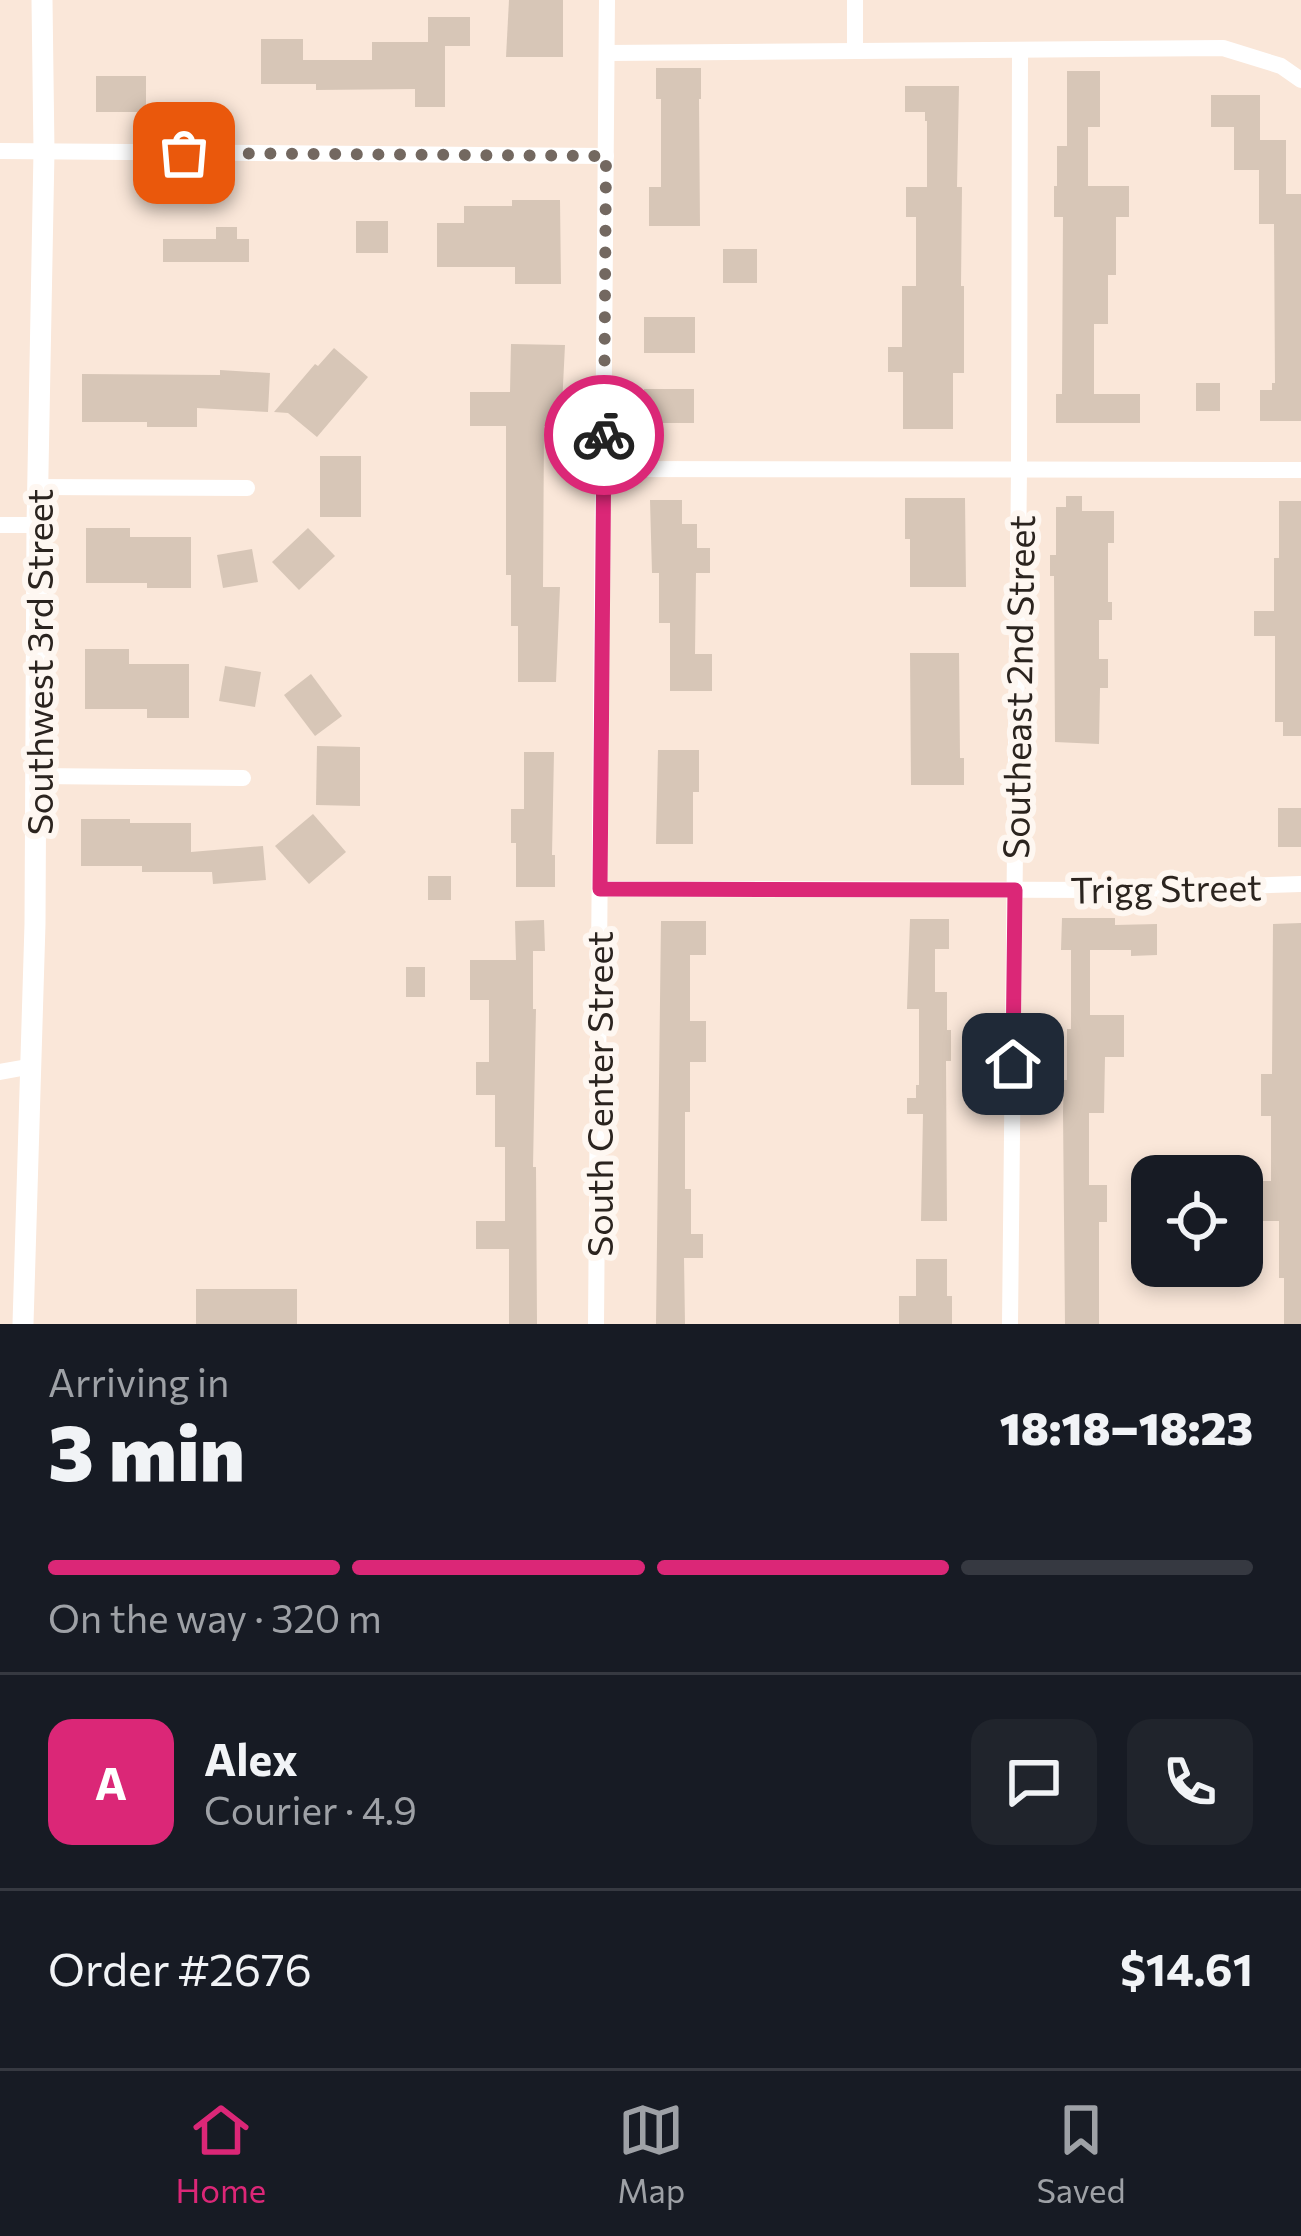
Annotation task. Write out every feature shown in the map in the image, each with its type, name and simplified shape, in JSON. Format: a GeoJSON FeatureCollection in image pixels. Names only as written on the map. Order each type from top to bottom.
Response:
{"type":"FeatureCollection","features":[{"type":"Feature","properties":{"kind":"street","name":"Southwest 3rd Street"},"geometry":{"type":"LineString","coordinates":[[23,1324],[38,776],[42,0]]}},
{"type":"Feature","properties":{"kind":"street","name":"South Center Street"},"geometry":{"type":"LineString","coordinates":[[596,1324],[607,0]]}},
{"type":"Feature","properties":{"kind":"street"},"geometry":{"type":"LineString","coordinates":[[855,0],[855,51]]}},
{"type":"Feature","properties":{"kind":"street"},"geometry":{"type":"LineString","coordinates":[[607,53],[1223,47],[1281,65],[1301,80]]}},
{"type":"Feature","properties":{"kind":"street","name":"Southeast 2nd Street"},"geometry":{"type":"LineString","coordinates":[[1010,1324],[1020,50]]}},
{"type":"Feature","properties":{"kind":"street"},"geometry":{"type":"LineString","coordinates":[[0,151],[606,156]]}},
{"type":"Feature","properties":{"kind":"street"},"geometry":{"type":"LineString","coordinates":[[603,469],[1301,470]]}},
{"type":"Feature","properties":{"kind":"street"},"geometry":{"type":"LineString","coordinates":[[39,487],[247,488]]}},
{"type":"Feature","properties":{"kind":"street"},"geometry":{"type":"LineString","coordinates":[[0,525],[37,525]]}},
{"type":"Feature","properties":{"kind":"street"},"geometry":{"type":"LineString","coordinates":[[38,776],[243,778]]}},
{"type":"Feature","properties":{"kind":"street","name":"Trigg Street"},"geometry":{"type":"LineString","coordinates":[[600,889],[1015,890],[1301,884]]}},
{"type":"Feature","properties":{"kind":"street"},"geometry":{"type":"LineString","coordinates":[[0,1072],[33,1066]]}},
{"type":"Feature","properties":{"kind":"building"},"geometry":{"type":"Polygon","coordinates":[[[509,0],[563,0],[563,57],[506,57],[509,0]]]}},
{"type":"Feature","properties":{"kind":"building"},"geometry":{"type":"Polygon","coordinates":[[[428,17],[470,17],[470,46],[445,46],[445,107],[415,107],[415,89],[316,90],[316,84],[261,84],[261,39],[303,39],[303,60],[372,60],[372,42],[428,42],[428,17]]]}},
{"type":"Feature","properties":{"kind":"building"},"geometry":{"type":"Polygon","coordinates":[[[656,68],[701,68],[700,226],[649,226],[649,187],[661,187],[661,99],[656,99],[656,68]]]}},
{"type":"Feature","properties":{"kind":"building"},"geometry":{"type":"Polygon","coordinates":[[[1067,71],[1100,71],[1100,127],[1088,127],[1088,186],[1129,186],[1129,217],[1116,217],[1116,275],[1108,275],[1108,324],[1094,324],[1094,394],[1140,394],[1140,423],[1056,423],[1056,394],[1062,394],[1063,217],[1054,217],[1054,186],[1057,146],[1067,146],[1067,71]]]}},
{"type":"Feature","properties":{"kind":"building"},"geometry":{"type":"Polygon","coordinates":[[[96,76],[146,76],[146,112],[96,112],[96,76]]]}},
{"type":"Feature","properties":{"kind":"building"},"geometry":{"type":"Polygon","coordinates":[[[905,86],[959,86],[957,187],[962,187],[964,373],[953,373],[953,429],[903,429],[903,372],[888,372],[888,347],[902,347],[902,286],[916,286],[916,217],[906,217],[906,187],[927,187],[927,121],[925,112],[905,112],[905,86]]]}},
{"type":"Feature","properties":{"kind":"building"},"geometry":{"type":"Polygon","coordinates":[[[1211,95],[1260,95],[1260,140],[1286,140],[1286,194],[1301,194],[1301,421],[1260,421],[1260,390],[1272,390],[1275,383],[1274,224],[1259,224],[1259,170],[1234,170],[1234,127],[1211,127],[1211,95]]]}},
{"type":"Feature","properties":{"kind":"building"},"geometry":{"type":"Polygon","coordinates":[[[512,200],[560,200],[561,284],[515,284],[515,267],[437,267],[437,223],[464,223],[464,206],[512,206],[512,200]]]}},
{"type":"Feature","properties":{"kind":"building"},"geometry":{"type":"Polygon","coordinates":[[[356,221],[388,221],[388,253],[356,253],[356,221]]]}},
{"type":"Feature","properties":{"kind":"building"},"geometry":{"type":"Polygon","coordinates":[[[216,227],[237,227],[237,239],[249,239],[249,262],[163,262],[163,239],[216,239],[216,227]]]}},
{"type":"Feature","properties":{"kind":"building"},"geometry":{"type":"Polygon","coordinates":[[[723,249],[757,249],[757,283],[723,283],[723,249]]]}},
{"type":"Feature","properties":{"kind":"building"},"geometry":{"type":"Polygon","coordinates":[[[644,317],[695,317],[695,353],[644,353],[644,317]]]}},
{"type":"Feature","properties":{"kind":"building"},"geometry":{"type":"Polygon","coordinates":[[[511,344],[565,345],[561,426],[544,426],[543,587],[560,587],[556,682],[518,682],[518,626],[511,626],[511,575],[506,575],[506,426],[470,426],[470,392],[510,392],[511,344]]]}},
{"type":"Feature","properties":{"kind":"building"},"geometry":{"type":"Polygon","coordinates":[[[334,348],[368,377],[317,437],[288,413],[274,412],[334,348]]]}},
{"type":"Feature","properties":{"kind":"building"},"geometry":{"type":"Polygon","coordinates":[[[220,370],[270,373],[268,412],[197,408],[197,427],[82,422],[82,374],[220,375],[220,370]]]}},
{"type":"Feature","properties":{"kind":"building"},"geometry":{"type":"Polygon","coordinates":[[[1196,383],[1220,383],[1220,411],[1196,411],[1196,383]]]}},
{"type":"Feature","properties":{"kind":"building"},"geometry":{"type":"Polygon","coordinates":[[[644,389],[694,389],[694,423],[644,423],[644,389]]]}},
{"type":"Feature","properties":{"kind":"building"},"geometry":{"type":"Polygon","coordinates":[[[320,456],[361,456],[361,517],[320,517],[320,456]]]}},
{"type":"Feature","properties":{"kind":"building"},"geometry":{"type":"Polygon","coordinates":[[[1066,496],[1082,496],[1082,511],[1114,511],[1114,543],[1108,543],[1112,620],[1099,620],[1099,659],[1108,659],[1108,688],[1100,688],[1099,744],[1055,742],[1050,555],[1056,555],[1056,507],[1066,507],[1066,496]]]}},
{"type":"Feature","properties":{"kind":"building"},"geometry":{"type":"Polygon","coordinates":[[[905,498],[965,498],[966,587],[910,587],[905,498]]]}},
{"type":"Feature","properties":{"kind":"building"},"geometry":{"type":"Polygon","coordinates":[[[650,500],[682,500],[682,524],[697,524],[697,548],[710,548],[710,573],[696,573],[695,654],[712,654],[712,691],[670,691],[670,623],[659,623],[659,573],[652,573],[650,500]]]}},
{"type":"Feature","properties":{"kind":"building"},"geometry":{"type":"Polygon","coordinates":[[[1279,501],[1301,501],[1301,736],[1283,736],[1283,722],[1275,722],[1275,636],[1254,636],[1254,611],[1274,611],[1279,501]]]}},
{"type":"Feature","properties":{"kind":"building"},"geometry":{"type":"Polygon","coordinates":[[[86,528],[130,528],[130,537],[191,537],[191,588],[86,583],[86,528]]]}},
{"type":"Feature","properties":{"kind":"building"},"geometry":{"type":"Polygon","coordinates":[[[308,528],[335,556],[299,590],[272,562],[308,528]]]}},
{"type":"Feature","properties":{"kind":"building"},"geometry":{"type":"Polygon","coordinates":[[[252,549],[258,582],[223,588],[217,555],[252,549]]]}},
{"type":"Feature","properties":{"kind":"building"},"geometry":{"type":"Polygon","coordinates":[[[85,649],[129,649],[129,664],[189,664],[189,718],[147,718],[147,709],[85,709],[85,649]]]}},
{"type":"Feature","properties":{"kind":"building"},"geometry":{"type":"Polygon","coordinates":[[[910,653],[959,653],[964,785],[911,785],[910,653]]]}},
{"type":"Feature","properties":{"kind":"building"},"geometry":{"type":"Polygon","coordinates":[[[225,666],[261,672],[255,707],[219,701],[225,666]]]}},
{"type":"Feature","properties":{"kind":"building"},"geometry":{"type":"Polygon","coordinates":[[[311,674],[342,716],[315,736],[284,695],[311,674]]]}},
{"type":"Feature","properties":{"kind":"building"},"geometry":{"type":"Polygon","coordinates":[[[317,746],[360,747],[360,806],[316,805],[317,746]]]}},
{"type":"Feature","properties":{"kind":"building"},"geometry":{"type":"Polygon","coordinates":[[[658,750],[699,750],[693,844],[656,844],[658,750]]]}},
{"type":"Feature","properties":{"kind":"building"},"geometry":{"type":"Polygon","coordinates":[[[524,752],[554,752],[555,887],[516,887],[511,809],[524,809],[524,752]]]}},
{"type":"Feature","properties":{"kind":"building"},"geometry":{"type":"Polygon","coordinates":[[[1278,808],[1301,808],[1301,847],[1278,847],[1278,808]]]}},
{"type":"Feature","properties":{"kind":"building"},"geometry":{"type":"Polygon","coordinates":[[[313,814],[346,852],[309,884],[275,846],[313,814]]]}},
{"type":"Feature","properties":{"kind":"building"},"geometry":{"type":"Polygon","coordinates":[[[81,819],[191,823],[191,852],[263,846],[266,880],[213,884],[212,872],[81,866],[81,819]]]}},
{"type":"Feature","properties":{"kind":"building"},"geometry":{"type":"Polygon","coordinates":[[[428,876],[451,876],[451,900],[428,900],[428,876]]]}},
{"type":"Feature","properties":{"kind":"building"},"geometry":{"type":"Polygon","coordinates":[[[1062,918],[1115,918],[1115,925],[1157,924],[1157,955],[1090,950],[1090,1015],[1124,1015],[1124,1057],[1105,1057],[1104,1113],[1089,1113],[1089,1185],[1107,1185],[1107,1222],[1099,1222],[1099,1324],[1065,1324],[1063,1112],[1067,1029],[1071,1029],[1071,950],[1061,950],[1062,918]]]}},
{"type":"Feature","properties":{"kind":"building"},"geometry":{"type":"Polygon","coordinates":[[[910,919],[949,919],[949,949],[935,949],[935,992],[947,992],[947,1030],[951,1030],[951,1061],[946,1061],[947,1221],[921,1221],[923,1114],[907,1114],[907,1098],[916,1098],[919,1085],[919,1009],[907,1009],[910,919]]]}},
{"type":"Feature","properties":{"kind":"building"},"geometry":{"type":"Polygon","coordinates":[[[544,920],[545,951],[533,951],[537,1324],[509,1324],[509,1249],[476,1249],[476,1221],[505,1221],[505,1147],[495,1147],[495,1095],[476,1095],[476,1062],[489,1062],[489,1000],[470,1000],[470,960],[516,960],[515,921],[544,920]]]}},
{"type":"Feature","properties":{"kind":"building"},"geometry":{"type":"Polygon","coordinates":[[[661,921],[706,921],[706,955],[690,955],[690,1021],[706,1021],[706,1062],[690,1062],[690,1112],[685,1112],[685,1189],[691,1189],[691,1234],[703,1234],[703,1258],[684,1258],[685,1324],[656,1324],[661,921]]]}},
{"type":"Feature","properties":{"kind":"building"},"geometry":{"type":"Polygon","coordinates":[[[1301,923],[1301,1324],[1284,1324],[1279,1221],[1263,1221],[1263,1181],[1271,1181],[1271,1116],[1261,1116],[1261,1074],[1272,1074],[1273,924],[1301,923]]]}},
{"type":"Feature","properties":{"kind":"building"},"geometry":{"type":"Polygon","coordinates":[[[406,967],[425,967],[425,997],[406,997],[406,967]]]}},
{"type":"Feature","properties":{"kind":"building"},"geometry":{"type":"Polygon","coordinates":[[[916,1259],[947,1259],[952,1324],[899,1324],[899,1296],[916,1296],[916,1259]]]}},
{"type":"Feature","properties":{"kind":"building"},"geometry":{"type":"Polygon","coordinates":[[[196,1289],[297,1289],[297,1324],[196,1324],[196,1289]]]}},
{"type":"Feature","properties":{"kind":"way so far"},"geometry":{"type":"LineString","coordinates":[[184,153],[606,156],[604,435]]}},
{"type":"Feature","properties":{"kind":"route"},"geometry":{"type":"LineString","coordinates":[[604,435],[600,889],[1015,890],[1013,1064]]}}]}
